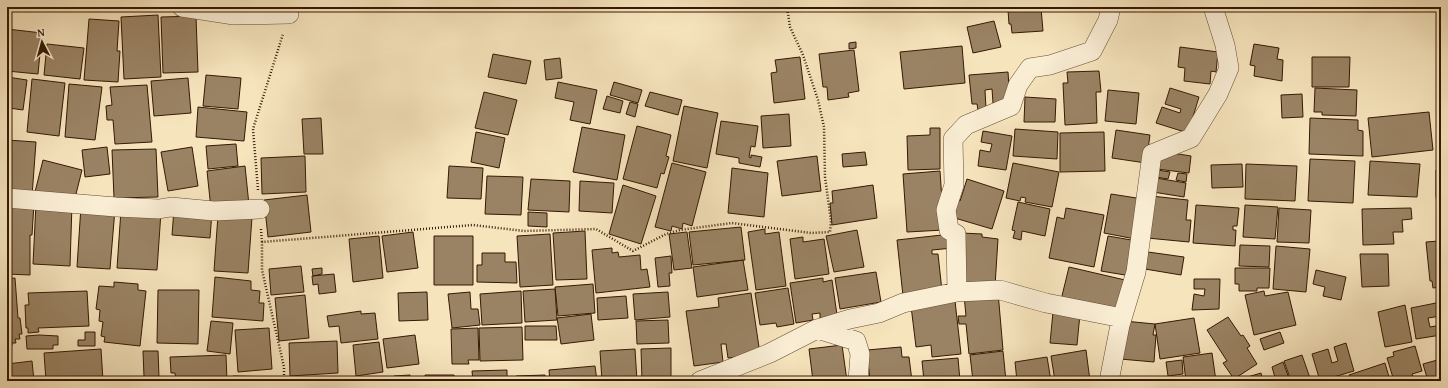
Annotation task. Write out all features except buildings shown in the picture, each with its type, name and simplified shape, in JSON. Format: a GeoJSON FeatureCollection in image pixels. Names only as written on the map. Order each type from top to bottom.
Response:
{"type":"FeatureCollection","features":[{"type":"Feature","properties":{"kind":"street"},"geometry":{"type":"LineString","coordinates":[[182,7],[234,15],[289,14]]}},
{"type":"Feature","properties":{"kind":"street"},"geometry":{"type":"LineString","coordinates":[[957,292],[956,234],[949,230],[946,210],[954,185],[953,139],[966,125],[1012,106],[1018,84],[1030,68],[1050,65],[1092,51],[1108,20],[1111,7]]}},
{"type":"Feature","properties":{"kind":"street"},"geometry":{"type":"LineString","coordinates":[[1109,381],[1122,318],[1136,272],[1152,154],[1191,138],[1218,94],[1229,68],[1225,45],[1213,7]]}},
{"type":"Feature","properties":{"kind":"street"},"geometry":{"type":"LineString","coordinates":[[7,198],[116,207],[171,207],[214,211],[260,209]]}},
{"type":"Feature","properties":{"kind":"street"},"geometry":{"type":"LineString","coordinates":[[700,381],[770,353],[817,329],[850,318],[879,313],[902,304],[957,292],[1000,290],[1046,303],[1122,318]]}},
{"type":"Feature","properties":{"kind":"street"},"geometry":{"type":"LineString","coordinates":[[817,329],[856,341],[860,354],[858,381]]}},
{"type":"Feature","properties":{"kind":"path"},"geometry":{"type":"LineString","coordinates":[[262,242],[473,225],[524,231],[596,228],[633,251],[666,234],[680,230],[732,223],[811,232],[830,232],[831,220],[825,177],[824,127],[818,100],[803,55],[790,27],[788,7]]}},
{"type":"Feature","properties":{"kind":"path"},"geometry":{"type":"LineString","coordinates":[[284,381],[284,367],[262,270],[260,209],[253,129],[289,14]]}}]}
